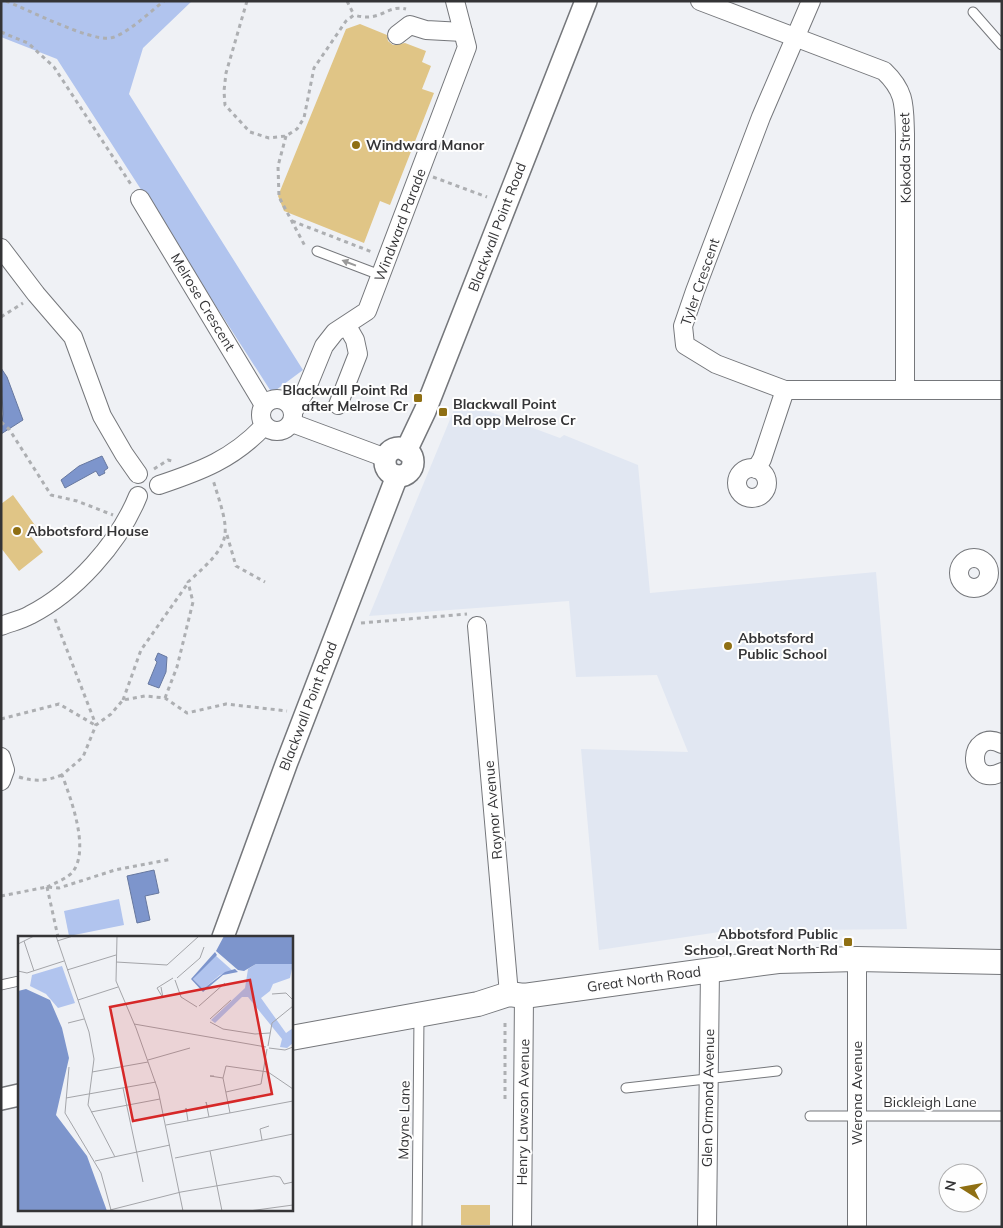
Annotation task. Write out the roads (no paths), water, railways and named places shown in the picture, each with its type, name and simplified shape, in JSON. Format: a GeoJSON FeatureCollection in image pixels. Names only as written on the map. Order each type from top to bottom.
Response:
{"type":"FeatureCollection","features":[{"type":"Feature","properties":{"kind":"main road","name":"Great North Road"},"geometry":{"type":"LineString","coordinates":[[292,1038],[478,1004],[516,995],[710,969],[778,962],[857,959],[1002,962]]}},
{"type":"Feature","properties":{"kind":"street","name":"Windward Parade"},"geometry":{"type":"LineString","coordinates":[[292,418],[324,346],[335,332],[347,326],[366,311],[387,258],[467,47],[456,1]]}},
{"type":"Feature","properties":{"kind":"street","name":"Blackwall Point Road"},"geometry":{"type":"LineString","coordinates":[[406,450],[425,411],[586,1]]}},
{"type":"Feature","properties":{"kind":"street","name":"Kokoda Street"},"geometry":{"type":"LineString","coordinates":[[700,1],[884,71],[896,82],[904,100],[905,389]]}},
{"type":"Feature","properties":{"kind":"street","name":"Tyler Crescent"},"geometry":{"type":"LineString","coordinates":[[811,1],[761,117],[683,326],[685,345],[703,357],[785,390],[1002,390]]}},
{"type":"Feature","properties":{"kind":"street"},"geometry":{"type":"LineString","coordinates":[[398,35],[410,25],[426,30],[463,32]]}},
{"type":"Feature","properties":{"kind":"street","name":"Melrose Crescent"},"geometry":{"type":"LineString","coordinates":[[140,199],[264,405]]}},
{"type":"Feature","properties":{"kind":"street"},"geometry":{"type":"LineString","coordinates":[[1,248],[36,294],[73,337],[102,416],[138,474]]}},
{"type":"Feature","properties":{"kind":"street"},"geometry":{"type":"LineString","coordinates":[[338,406],[358,354],[355,340],[347,326]]}},
{"type":"Feature","properties":{"kind":"street"},"geometry":{"type":"LineString","coordinates":[[756,468],[762,459],[785,390]]}},
{"type":"Feature","properties":{"kind":"street"},"geometry":{"type":"LineString","coordinates":[[278,399],[288,403],[292,418],[284,430],[273,432],[264,426],[260,416],[264,405],[278,399]]}},
{"type":"Feature","properties":{"kind":"street"},"geometry":{"type":"LineString","coordinates":[[292,418],[386,458]]}},
{"type":"Feature","properties":{"kind":"street"},"geometry":{"type":"LineString","coordinates":[[159,484],[202,471],[227,457],[264,426]]}},
{"type":"Feature","properties":{"kind":"street"},"geometry":{"type":"LineString","coordinates":[[394,449],[406,450],[413,461],[411,469],[405,475],[397,476],[387,470],[386,458],[394,449]]}},
{"type":"Feature","properties":{"kind":"street"},"geometry":{"type":"LineString","coordinates":[[138,474],[152,473],[159,484]]}},
{"type":"Feature","properties":{"kind":"street"},"geometry":{"type":"LineString","coordinates":[[138,474],[132,485],[138,496]]}},
{"type":"Feature","properties":{"kind":"street","name":"Blackwall Point Road"},"geometry":{"type":"LineString","coordinates":[[223,936],[294,743],[397,476]]}},
{"type":"Feature","properties":{"kind":"street"},"geometry":{"type":"LineString","coordinates":[[138,496],[150,498],[156,493],[159,484]]}},
{"type":"Feature","properties":{"kind":"street"},"geometry":{"type":"LineString","coordinates":[[1,626],[31,615],[76,583],[119,535],[138,496]]}},
{"type":"Feature","properties":{"kind":"street","name":"Raynor Avenue"},"geometry":{"type":"LineString","coordinates":[[477,626],[516,995]]}},
{"type":"Feature","properties":{"kind":"street"},"geometry":{"type":"LineString","coordinates":[[1002,744],[985,742],[976,750],[974,757],[977,768],[983,774],[995,775],[1002,772]]}},
{"type":"Feature","properties":{"kind":"street","name":"Werona Avenue"},"geometry":{"type":"LineString","coordinates":[[857,959],[858,1227]]}},
{"type":"Feature","properties":{"kind":"street","name":"Glen Ormond Avenue"},"geometry":{"type":"LineString","coordinates":[[706,1227],[710,969]]}},
{"type":"Feature","properties":{"kind":"street","name":"Henry Lawson Avenue"},"geometry":{"type":"LineString","coordinates":[[516,995],[522,1227]]}},
{"type":"Feature","properties":{"kind":"street"},"geometry":{"type":"LineString","coordinates":[[1,1099],[18,1095]]}},
{"type":"Feature","properties":{"kind":"lane"},"geometry":{"type":"LineString","coordinates":[[974,12],[1002,45]]}},
{"type":"Feature","properties":{"kind":"lane"},"geometry":{"type":"LineString","coordinates":[[313,252],[380,275]]}},
{"type":"Feature","properties":{"kind":"lane"},"geometry":{"type":"LineString","coordinates":[[1,984],[18,981]]}},
{"type":"Feature","properties":{"kind":"lane","name":"Mayne Lane"},"geometry":{"type":"LineString","coordinates":[[417,1227],[419,1014]]}},
{"type":"Feature","properties":{"kind":"lane"},"geometry":{"type":"LineString","coordinates":[[626,1088],[777,1071]]}},
{"type":"Feature","properties":{"kind":"lane","name":"Bickleigh Lane"},"geometry":{"type":"LineString","coordinates":[[810,1116],[1002,1116]]}},
{"type":"Feature","properties":{"kind":"place","name":"Windward Manor"},"geometry":{"type":"Point","coordinates":[356,145]}},
{"type":"Feature","properties":{"kind":"place","name":"Blackwall Point Rd after Melrose Cr"},"geometry":{"type":"Point","coordinates":[418,398]}},
{"type":"Feature","properties":{"kind":"place","name":"Blackwall Point Rd opp Melrose Cr"},"geometry":{"type":"Point","coordinates":[443,412]}},
{"type":"Feature","properties":{"kind":"place","name":"Abbotsford House"},"geometry":{"type":"Point","coordinates":[17,531]}},
{"type":"Feature","properties":{"kind":"place","name":"Abbotsford Public School"},"geometry":{"type":"Point","coordinates":[728,646]}},
{"type":"Feature","properties":{"kind":"place","name":"Abbotsford Public School, Great North Rd"},"geometry":{"type":"Point","coordinates":[848,942]}}]}
